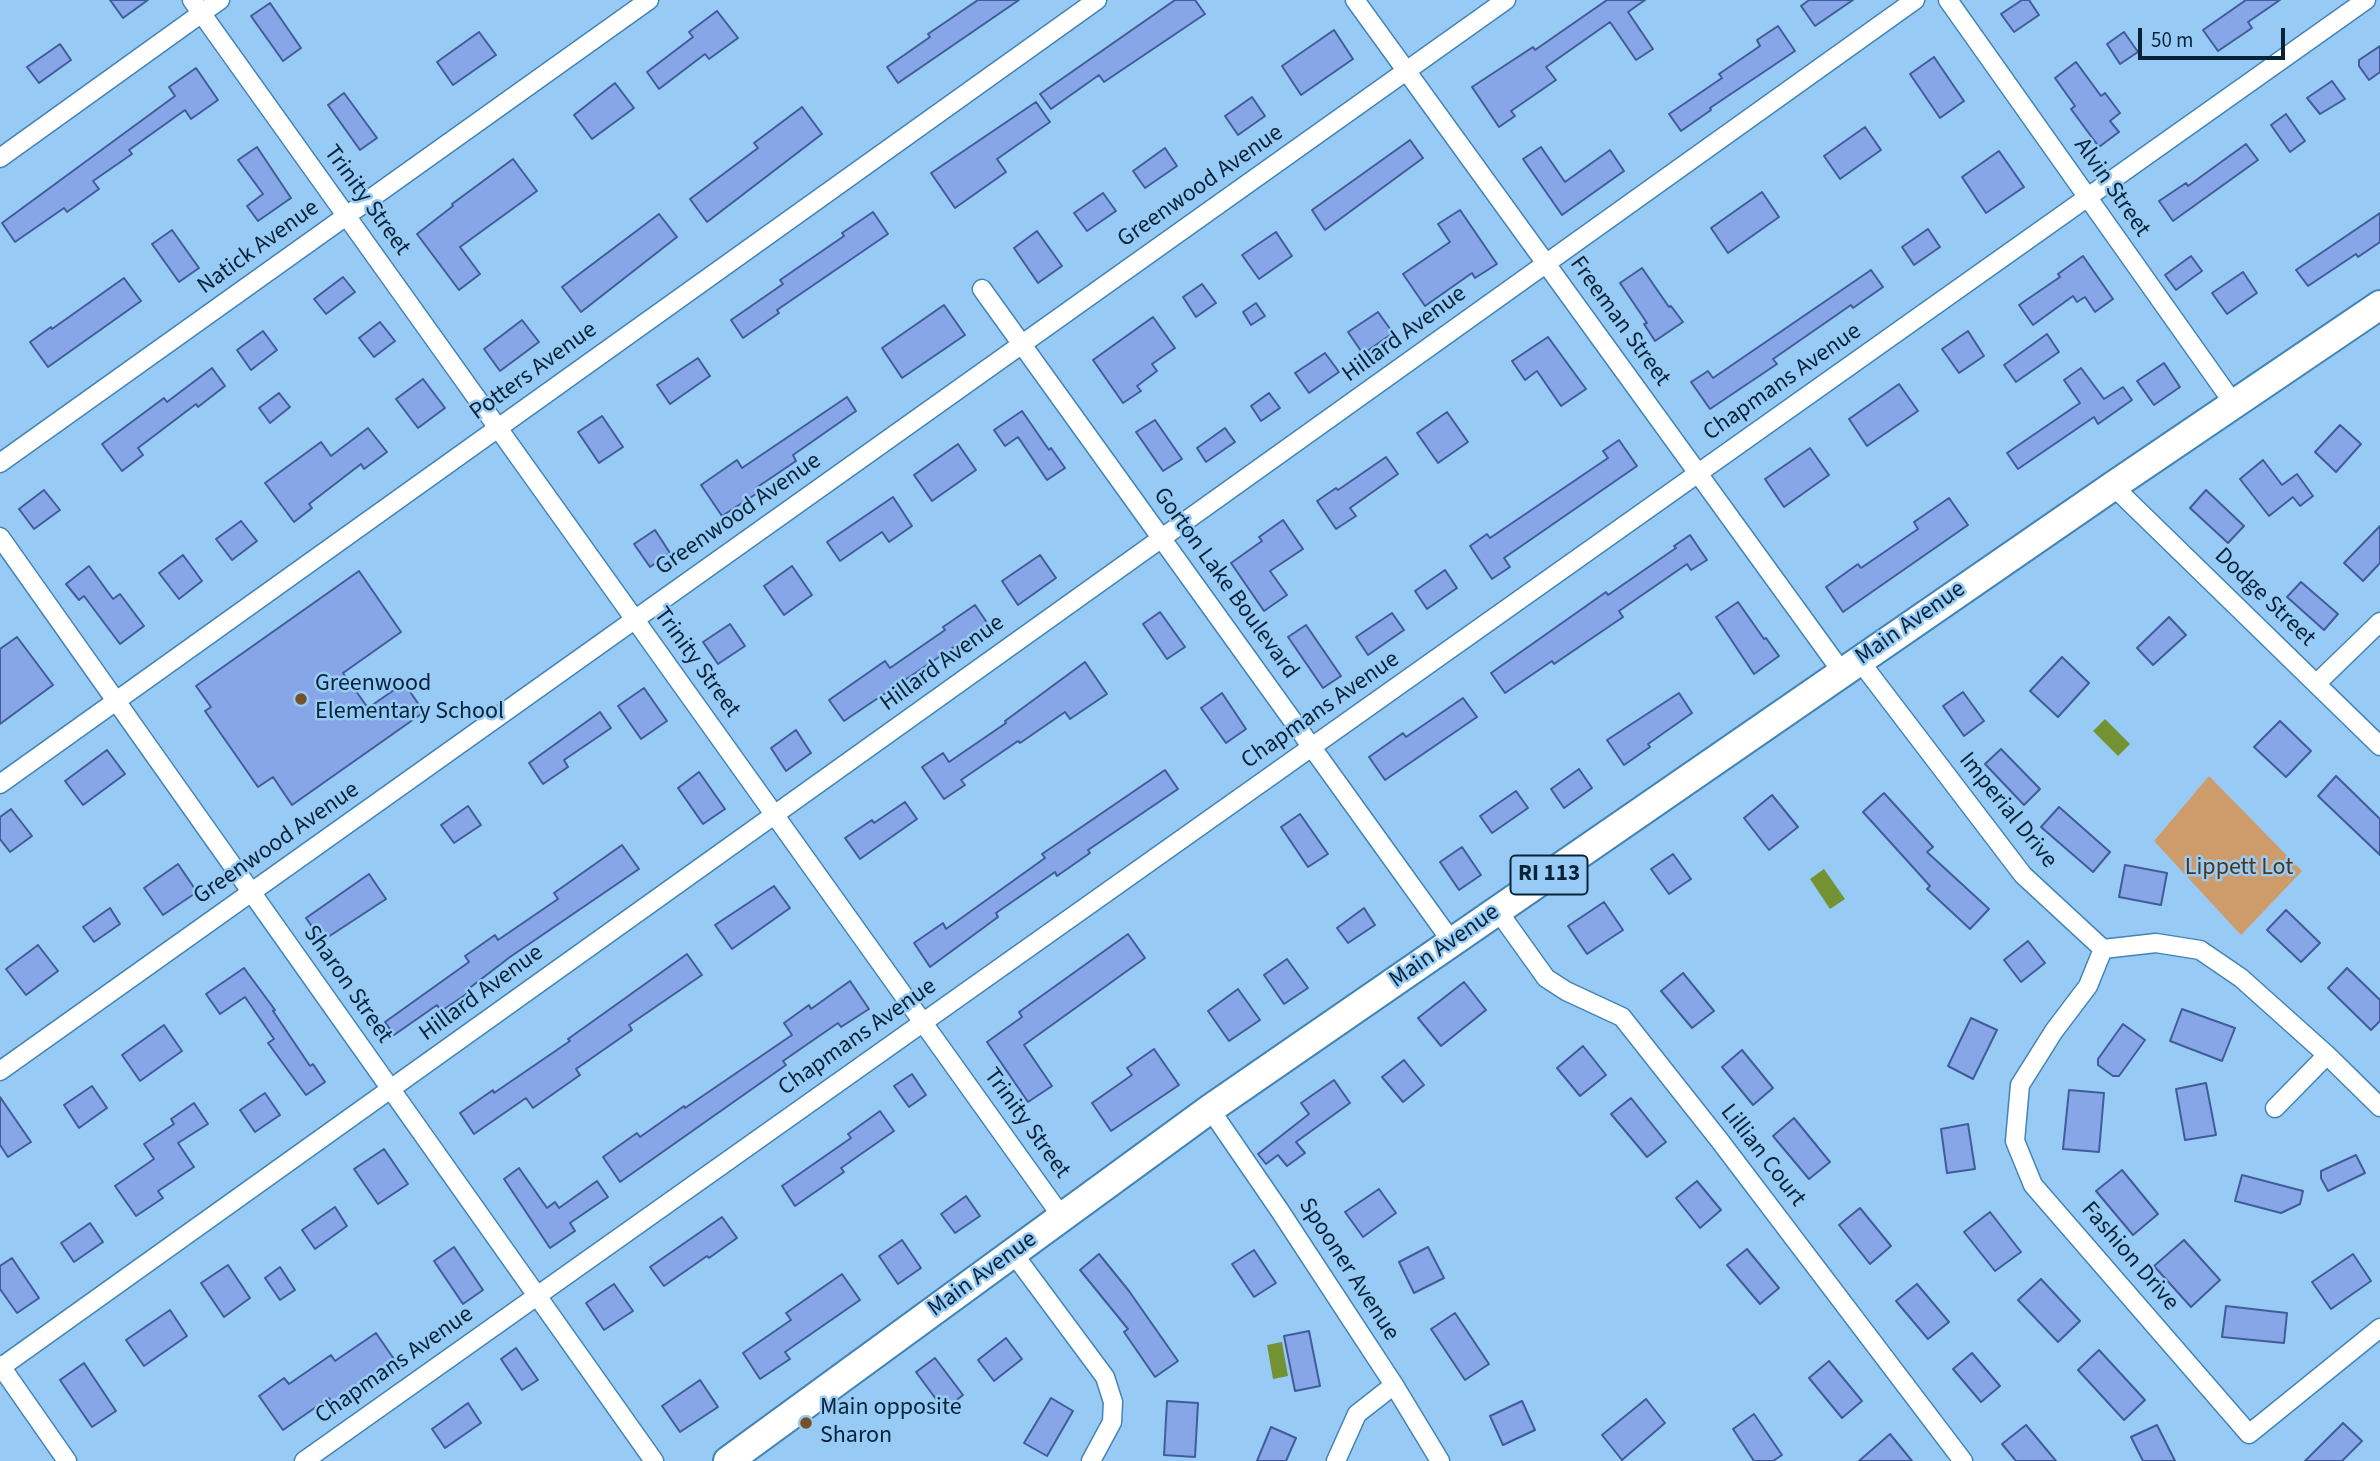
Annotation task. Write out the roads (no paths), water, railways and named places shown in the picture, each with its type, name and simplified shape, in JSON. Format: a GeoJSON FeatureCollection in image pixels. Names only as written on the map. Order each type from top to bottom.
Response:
{"type":"FeatureCollection","features":[{"type":"Feature","properties":{"kind":"main road","name":"Main Avenue"},"geometry":{"type":"LineString","coordinates":[[728,1461],[1210,1109],[2380,305]]}},
{"type":"Feature","properties":{"kind":"street"},"geometry":{"type":"LineString","coordinates":[[0,158],[197,7],[220,0]]}},
{"type":"Feature","properties":{"kind":"street","name":"Natick Avenue"},"geometry":{"type":"LineString","coordinates":[[0,463],[649,0]]}},
{"type":"Feature","properties":{"kind":"street","name":"Potters Avenue"},"geometry":{"type":"LineString","coordinates":[[0,784],[1097,0]]}},
{"type":"Feature","properties":{"kind":"street","name":"Freeman Street"},"geometry":{"type":"LineString","coordinates":[[1355,0],[1698,473],[1851,666]]}},
{"type":"Feature","properties":{"kind":"street","name":"Greenwood Avenue"},"geometry":{"type":"LineString","coordinates":[[0,1070],[1506,0]]}},
{"type":"Feature","properties":{"kind":"street","name":"Hillard Avenue"},"geometry":{"type":"LineString","coordinates":[[0,1367],[1915,0]]}},
{"type":"Feature","properties":{"kind":"street","name":"Alvin Street"},"geometry":{"type":"LineString","coordinates":[[1948,0],[2234,404]]}},
{"type":"Feature","properties":{"kind":"street","name":"Chapmans Avenue"},"geometry":{"type":"LineString","coordinates":[[304,1461],[2366,0]]}},
{"type":"Feature","properties":{"kind":"street","name":"Trinity Street"},"geometry":{"type":"LineString","coordinates":[[197,7],[1062,1217]]}},
{"type":"Feature","properties":{"kind":"street","name":"Gorton Lake Boulevard"},"geometry":{"type":"LineString","coordinates":[[982,289],[1452,942]]}},
{"type":"Feature","properties":{"kind":"street","name":"Dodge Street"},"geometry":{"type":"LineString","coordinates":[[2113,486],[2380,746]]}},
{"type":"Feature","properties":{"kind":"street","name":"Sharon Street"},"geometry":{"type":"LineString","coordinates":[[0,537],[654,1461]]}},
{"type":"Feature","properties":{"kind":"street"},"geometry":{"type":"LineString","coordinates":[[2316,684],[2380,622]]}},
{"type":"Feature","properties":{"kind":"street","name":"Imperial Drive"},"geometry":{"type":"LineString","coordinates":[[1851,666],[2023,875],[2103,949]]}},
{"type":"Feature","properties":{"kind":"street","name":"Lillian Court"},"geometry":{"type":"LineString","coordinates":[[1498,911],[1546,978],[1566,991],[1622,1017],[1720,1141],[1963,1461]]}},
{"type":"Feature","properties":{"kind":"street"},"geometry":{"type":"LineString","coordinates":[[2103,949],[2156,943],[2200,950],[2241,978],[2380,1107]]}},
{"type":"Feature","properties":{"kind":"street","name":"Fashion Drive"},"geometry":{"type":"LineString","coordinates":[[2103,949],[2088,986],[2054,1031],[2020,1085],[2015,1141],[2033,1185],[2249,1434],[2380,1328]]}},
{"type":"Feature","properties":{"kind":"street"},"geometry":{"type":"LineString","coordinates":[[2275,1108],[2327,1055]]}},
{"type":"Feature","properties":{"kind":"street","name":"Spooner Avenue"},"geometry":{"type":"LineString","coordinates":[[1210,1109],[1394,1385],[1440,1461]]}},
{"type":"Feature","properties":{"kind":"street"},"geometry":{"type":"LineString","coordinates":[[1013,1253],[1105,1377],[1113,1402],[1112,1422],[1091,1461]]}},
{"type":"Feature","properties":{"kind":"street"},"geometry":{"type":"LineString","coordinates":[[0,1367],[67,1461]]}},
{"type":"Feature","properties":{"kind":"street"},"geometry":{"type":"LineString","coordinates":[[1336,1461],[1357,1414],[1394,1385]]}},
{"type":"Feature","properties":{"kind":"place","name":"Greenwood Elementary School"},"geometry":{"type":"Point","coordinates":[301,699]}},
{"type":"Feature","properties":{"kind":"place","name":"Main opposite Sharon"},"geometry":{"type":"Point","coordinates":[806,1423]}},
{"type":"Feature","properties":{"kind":"park label","name":"Lippett Lot"},"geometry":{"type":"Point","coordinates":[2239,869]}}]}
